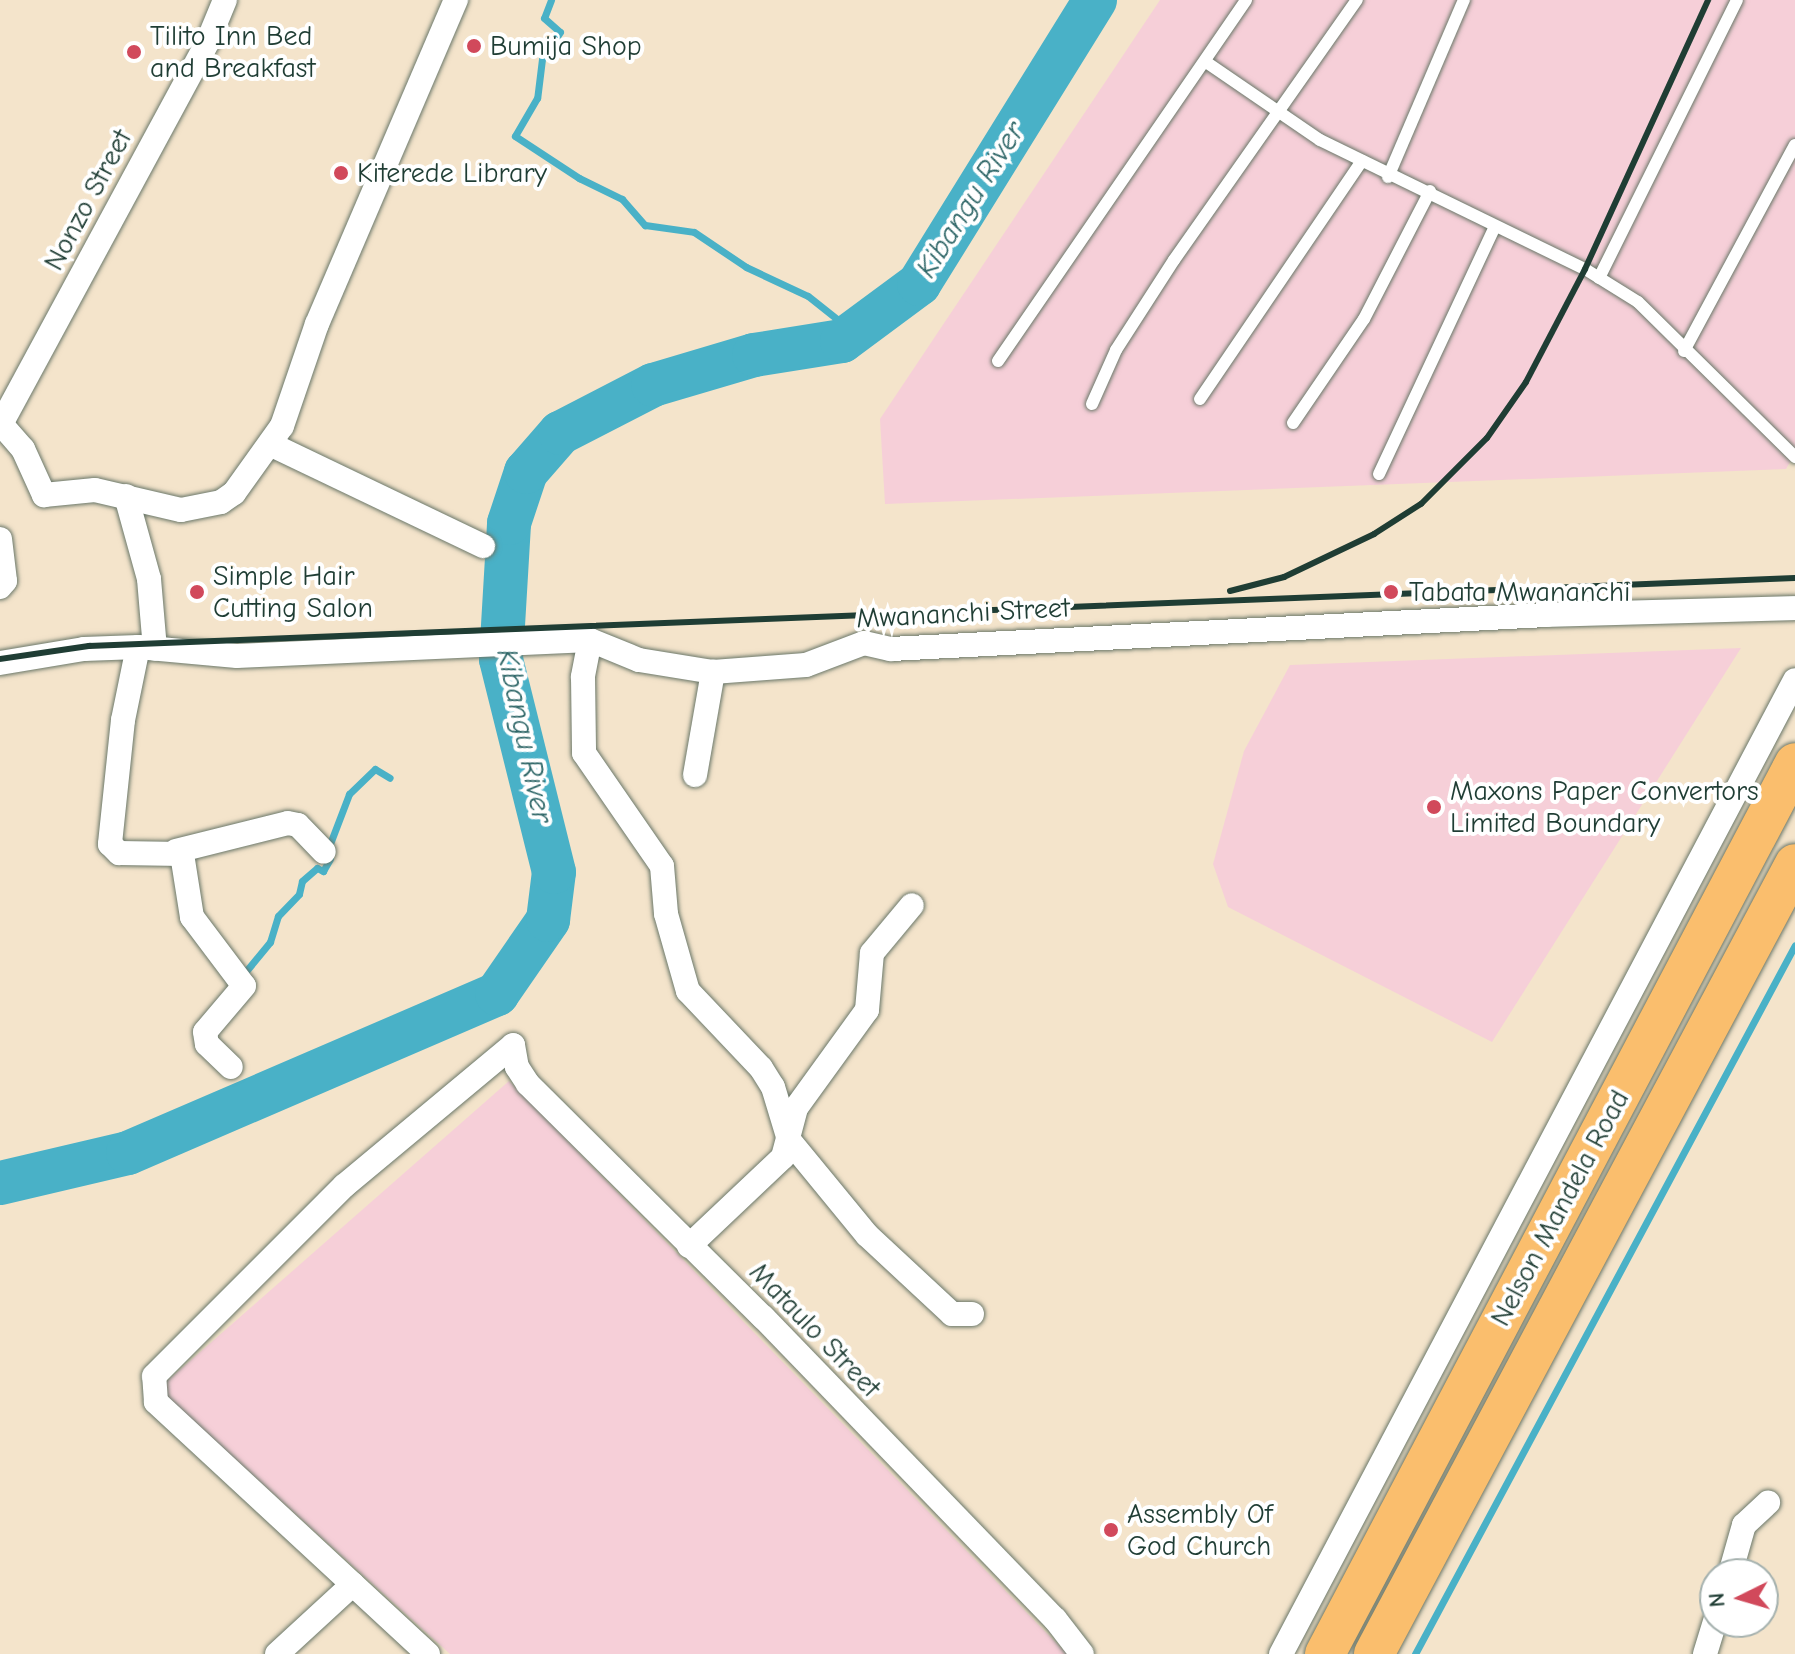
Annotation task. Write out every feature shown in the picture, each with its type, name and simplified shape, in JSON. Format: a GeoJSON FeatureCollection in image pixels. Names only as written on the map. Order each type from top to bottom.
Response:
{"type":"FeatureCollection","features":[{"type":"Feature","properties":{"kind":"main road","name":"Nelson Mandela Road"},"geometry":{"type":"LineString","coordinates":[[1325,1654],[1795,763]]}},
{"type":"Feature","properties":{"kind":"main road","name":"Nelson Mandela Road"},"geometry":{"type":"LineString","coordinates":[[1374,1654],[1795,864]]}},
{"type":"Feature","properties":{"kind":"street","name":"Nonzo Street"},"geometry":{"type":"LineString","coordinates":[[1,425],[208,41],[225,0]]}},
{"type":"Feature","properties":{"kind":"street"},"geometry":{"type":"LineString","coordinates":[[1,425],[23,449],[39,493],[75,489],[126,496],[181,510],[221,502],[272,445],[360,220],[456,0]]}},
{"type":"Feature","properties":{"kind":"street"},"geometry":{"type":"LineString","coordinates":[[272,445],[483,546]]}},
{"type":"Feature","properties":{"kind":"street"},"geometry":{"type":"LineString","coordinates":[[126,496],[149,579],[147,648],[121,730],[110,844],[119,853],[176,851],[288,823],[298,825],[324,852]]}},
{"type":"Feature","properties":{"kind":"street"},"geometry":{"type":"LineString","coordinates":[[0,539],[5,581],[0,587]]}},
{"type":"Feature","properties":{"kind":"street","name":"Mwananchi Street"},"geometry":{"type":"LineString","coordinates":[[0,663],[84,649],[147,648],[237,656],[590,640],[639,660],[713,672],[806,665],[864,643],[891,649],[1484,618],[1795,608]]}},
{"type":"Feature","properties":{"kind":"street"},"geometry":{"type":"LineString","coordinates":[[590,640],[583,677],[584,753],[662,866],[666,914],[688,991],[761,1068],[773,1087],[789,1140],[867,1235],[952,1314],[972,1314]]}},
{"type":"Feature","properties":{"kind":"street"},"geometry":{"type":"LineString","coordinates":[[695,775],[713,672]]}},
{"type":"Feature","properties":{"kind":"street"},"geometry":{"type":"LineString","coordinates":[[1281,1654],[1795,680]]}},
{"type":"Feature","properties":{"kind":"street"},"geometry":{"type":"LineString","coordinates":[[176,851],[182,854],[198,930],[244,986],[205,1032],[207,1044],[231,1067]]}},
{"type":"Feature","properties":{"kind":"street"},"geometry":{"type":"LineString","coordinates":[[689,1246],[773,1169],[789,1140],[796,1108],[867,1010],[872,953],[912,905]]}},
{"type":"Feature","properties":{"kind":"street","name":"Mataulo Street"},"geometry":{"type":"LineString","coordinates":[[353,1584],[156,1402],[154,1376],[344,1186],[513,1045],[517,1067],[528,1084],[1055,1619],[1082,1654]]}},
{"type":"Feature","properties":{"kind":"street"},"geometry":{"type":"LineString","coordinates":[[1735,1558],[1744,1525],[1768,1503]]}},
{"type":"Feature","properties":{"kind":"street"},"geometry":{"type":"LineString","coordinates":[[277,1654],[353,1584],[428,1654]]}},
{"type":"Feature","properties":{"kind":"lane"},"geometry":{"type":"LineString","coordinates":[[998,361],[1246,0]]}},
{"type":"Feature","properties":{"kind":"lane"},"geometry":{"type":"LineString","coordinates":[[1092,404],[1116,350],[1277,111],[1357,0]]}},
{"type":"Feature","properties":{"kind":"lane"},"geometry":{"type":"LineString","coordinates":[[1388,177],[1464,0]]}},
{"type":"Feature","properties":{"kind":"lane"},"geometry":{"type":"LineString","coordinates":[[1599,278],[1737,0]]}},
{"type":"Feature","properties":{"kind":"lane"},"geometry":{"type":"LineString","coordinates":[[1206,62],[1277,111],[1388,177],[1430,191],[1494,228],[1599,278],[1638,302],[1684,351],[1795,457]]}},
{"type":"Feature","properties":{"kind":"lane"},"geometry":{"type":"LineString","coordinates":[[1684,351],[1795,145]]}},
{"type":"Feature","properties":{"kind":"lane"},"geometry":{"type":"LineString","coordinates":[[1200,399],[1362,161]]}},
{"type":"Feature","properties":{"kind":"lane"},"geometry":{"type":"LineString","coordinates":[[1293,423],[1364,319],[1430,191]]}},
{"type":"Feature","properties":{"kind":"lane"},"geometry":{"type":"LineString","coordinates":[[1379,474],[1494,228]]}},
{"type":"Feature","properties":{"kind":"shaded area"},"geometry":{"type":"Polygon","coordinates":[[[1160,0],[1795,0],[1795,454],[1786,469],[885,504],[880,419],[1160,0]]]}},
{"type":"Feature","properties":{"kind":"shaded area","name":"Maxons Paper Convertors Limited Boundary"},"geometry":{"type":"Polygon","coordinates":[[[1741,648],[1492,1042],[1228,907],[1213,864],[1244,751],[1290,665],[1741,648]]]}},
{"type":"Feature","properties":{"kind":"shaded area"},"geometry":{"type":"Polygon","coordinates":[[[509,1081],[1067,1654],[450,1654],[158,1389],[509,1081]]]}},
{"type":"Feature","properties":{"kind":"waterway"},"geometry":{"type":"LineString","coordinates":[[551,0],[544,18],[560,32],[542,59],[537,98],[515,136],[579,178],[622,199],[645,225],[694,232],[746,267],[808,296],[842,323],[842,341]]}},
{"type":"Feature","properties":{"kind":"waterway","name":"Kibangu River"},"geometry":{"type":"LineString","coordinates":[[0,1183],[128,1153],[497,994],[548,920],[554,872],[501,659],[509,523],[526,472],[560,433],[653,385],[754,355],[842,341],[919,284],[1095,0]]}},
{"type":"Feature","properties":{"kind":"waterway"},"geometry":{"type":"LineString","coordinates":[[328,849],[349,794],[375,769],[390,778]]}},
{"type":"Feature","properties":{"kind":"waterway"},"geometry":{"type":"LineString","coordinates":[[242,976],[270,942],[278,916],[299,894],[302,881],[317,868],[323,871],[330,859]]}},
{"type":"Feature","properties":{"kind":"waterway"},"geometry":{"type":"LineString","coordinates":[[1415,1654],[1795,945]]}},
{"type":"Feature","properties":{"kind":"railway"},"geometry":{"type":"LineString","coordinates":[[1230,591],[1284,577],[1374,534],[1421,504],[1487,438],[1526,382],[1585,269],[1708,0]]}},
{"type":"Feature","properties":{"kind":"railway"},"geometry":{"type":"LineString","coordinates":[[0,659],[89,646],[1795,578]]}},
{"type":"Feature","properties":{"kind":"place","name":"Bumija Shop"},"geometry":{"type":"Point","coordinates":[474,46]}},
{"type":"Feature","properties":{"kind":"place","name":"Tilito Inn Bed and Breakfast"},"geometry":{"type":"Point","coordinates":[134,52]}},
{"type":"Feature","properties":{"kind":"place","name":"Kiterede Library"},"geometry":{"type":"Point","coordinates":[341,173]}},
{"type":"Feature","properties":{"kind":"place","name":"Simple Hair Cutting Salon"},"geometry":{"type":"Point","coordinates":[197,592]}},
{"type":"Feature","properties":{"kind":"place","name":"Tabata Mwananchi"},"geometry":{"type":"Point","coordinates":[1391,592]}},
{"type":"Feature","properties":{"kind":"place","name":"Maxons Paper Convertors Limited Boundary"},"geometry":{"type":"Point","coordinates":[1434,807]}},
{"type":"Feature","properties":{"kind":"place","name":"Assembly Of God Church"},"geometry":{"type":"Point","coordinates":[1111,1530]}}]}
